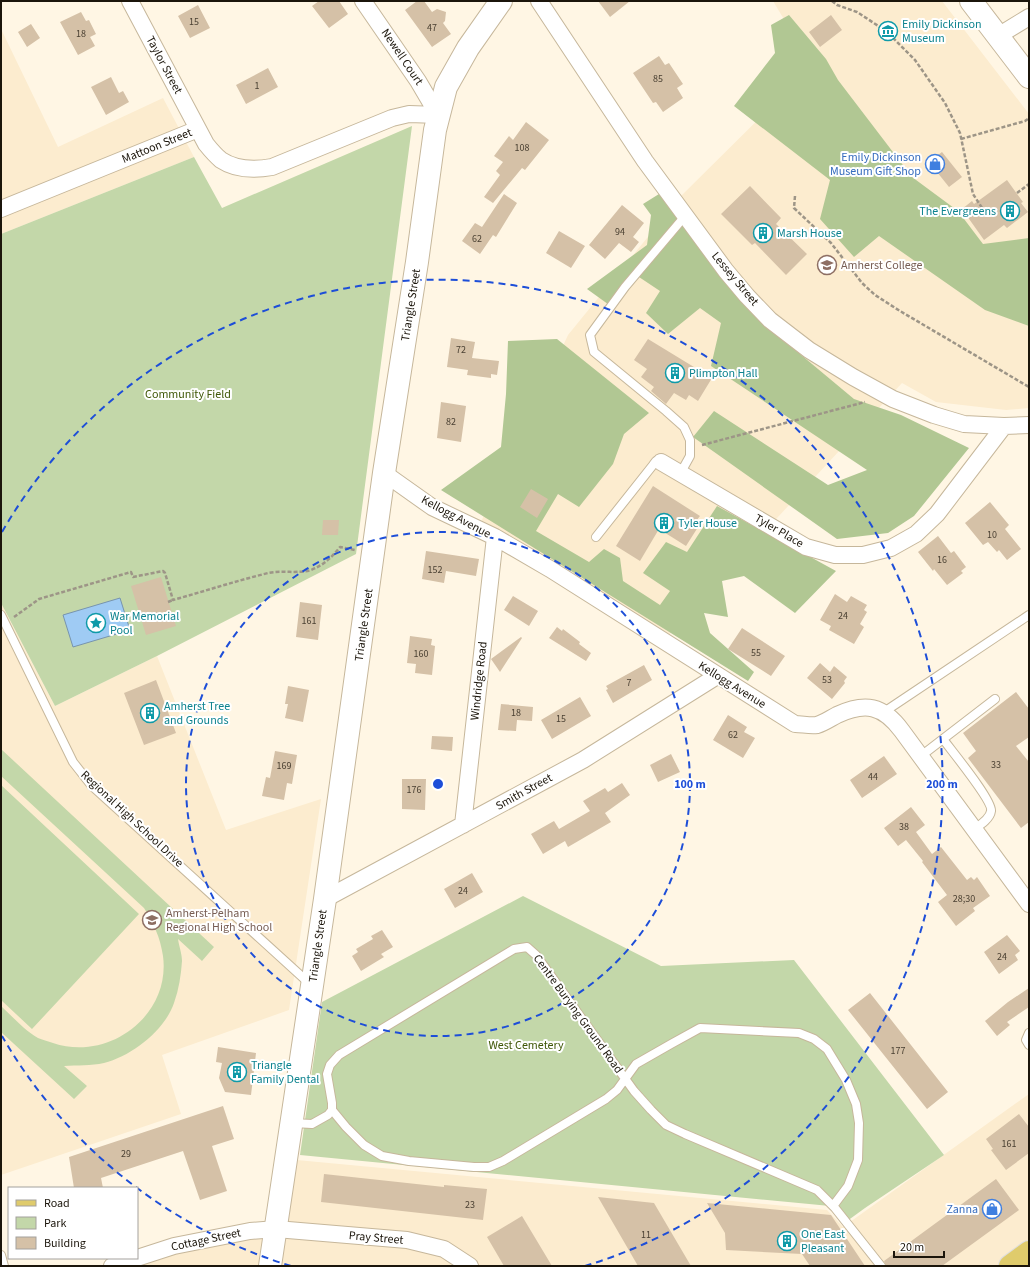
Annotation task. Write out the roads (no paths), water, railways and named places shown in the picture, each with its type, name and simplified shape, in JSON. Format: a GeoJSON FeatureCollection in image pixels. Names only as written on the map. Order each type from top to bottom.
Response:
{"type":"FeatureCollection","features":[{"type":"Feature","properties":{"kind":"main road","name":"Triangle Street"},"geometry":{"type":"LineString","coordinates":[[270,1266],[325,899],[384,473],[417,262],[434,130],[446,86],[468,48],[501,1]]}},
{"type":"Feature","properties":{"kind":"main road"},"geometry":{"type":"LineString","coordinates":[[971,1],[1029,77]]}},
{"type":"Feature","properties":{"kind":"main road"},"geometry":{"type":"LineString","coordinates":[[1010,1266],[1029,1252]]}},
{"type":"Feature","properties":{"kind":"street","name":"Taylor Street"},"geometry":{"type":"LineString","coordinates":[[130,1],[198,129]]}},
{"type":"Feature","properties":{"kind":"street","name":"Newell Court"},"geometry":{"type":"LineString","coordinates":[[363,1],[414,76],[438,115]]}},
{"type":"Feature","properties":{"kind":"street","name":"Lessey Street"},"geometry":{"type":"LineString","coordinates":[[539,1],[645,161],[726,271],[770,320],[809,350],[893,399],[934,415],[964,424],[1004,426],[1029,425]]}},
{"type":"Feature","properties":{"kind":"street"},"geometry":{"type":"LineString","coordinates":[[998,36],[1029,17]]}},
{"type":"Feature","properties":{"kind":"street","name":"Mattoon Street"},"geometry":{"type":"LineString","coordinates":[[1,209],[198,129],[206,144],[221,160],[233,166],[244,169],[256,169],[272,166],[392,118],[409,114],[438,115]]}},
{"type":"Feature","properties":{"kind":"street","name":"Tyler Place"},"geometry":{"type":"LineString","coordinates":[[661,462],[806,547],[835,555],[863,555],[891,548],[916,534],[937,514],[1004,426]]}},
{"type":"Feature","properties":{"kind":"street","name":"Kellogg Avenue"},"geometry":{"type":"LineString","coordinates":[[384,473],[432,507],[495,537],[550,569],[795,724],[817,724],[857,708],[871,708],[884,712]]}},
{"type":"Feature","properties":{"kind":"street","name":"Windridge Road"},"geometry":{"type":"LineString","coordinates":[[463,825],[495,537]]}},
{"type":"Feature","properties":{"kind":"street","name":"Smith Street"},"geometry":{"type":"LineString","coordinates":[[325,899],[583,760],[717,676]]}},
{"type":"Feature","properties":{"kind":"street"},"geometry":{"type":"LineString","coordinates":[[884,712],[893,719],[1029,904]]}},
{"type":"Feature","properties":{"kind":"street","name":"Cottage Street"},"geometry":{"type":"LineString","coordinates":[[138,1258],[174,1246],[250,1231],[276,1229]]}},
{"type":"Feature","properties":{"kind":"street","name":"Pray Street"},"geometry":{"type":"LineString","coordinates":[[276,1229],[407,1240],[444,1249],[470,1266]]}},
{"type":"Feature","properties":{"kind":"street","name":"Cottage Street"},"geometry":{"type":"LineString","coordinates":[[112,1266],[134,1259]]}},
{"type":"Feature","properties":{"kind":"lane"},"geometry":{"type":"LineString","coordinates":[[680,474],[690,456],[690,440],[684,427],[594,352],[590,335],[625,287],[685,216]]}},
{"type":"Feature","properties":{"kind":"lane","name":"Tyler Place"},"geometry":{"type":"LineString","coordinates":[[596,537],[653,465],[656,462],[661,462]]}},
{"type":"Feature","properties":{"kind":"lane","name":"Regional High School Drive"},"geometry":{"type":"LineString","coordinates":[[1,615],[74,762],[91,785],[312,986]]}},
{"type":"Feature","properties":{"kind":"lane"},"geometry":{"type":"LineString","coordinates":[[884,712],[1029,615]]}},
{"type":"Feature","properties":{"kind":"lane"},"geometry":{"type":"LineString","coordinates":[[920,756],[996,699]]}},
{"type":"Feature","properties":{"kind":"lane"},"geometry":{"type":"LineString","coordinates":[[943,739],[990,804],[992,810],[990,816],[974,829]]}},
{"type":"Feature","properties":{"kind":"lane","name":"Centre Burying Ground Road"},"geometry":{"type":"LineString","coordinates":[[332,1110],[327,1074],[330,1065],[339,1056],[514,950],[527,947],[536,955],[625,1079],[650,1110],[666,1125],[816,1190],[833,1206],[881,1266]]}},
{"type":"Feature","properties":{"kind":"lane"},"geometry":{"type":"LineString","coordinates":[[292,1123],[312,1124],[328,1115],[332,1110],[364,1145],[382,1156],[431,1163],[490,1167],[503,1161],[606,1099],[617,1090],[636,1064],[700,1028],[800,1033],[814,1038],[827,1049],[846,1080],[856,1104],[859,1123],[858,1160],[848,1186],[833,1206]]}},
{"type":"Feature","properties":{"kind":"lane"},"geometry":{"type":"LineString","coordinates":[[1029,1033],[1026,1040],[1029,1045]]}},
{"type":"Feature","properties":{"kind":"lane"},"geometry":{"type":"LineString","coordinates":[[1,1255],[4,1266]]}},
{"type":"Feature","properties":{"kind":"water","name":"War Memorial Pool"},"geometry":{"type":"Polygon","coordinates":[[[120,598],[130,630],[73,647],[63,615],[120,598]]]}},
{"type":"Feature","properties":{"kind":"place","name":"Emily Dickinson Museum"},"geometry":{"type":"Point","coordinates":[888,31]}},
{"type":"Feature","properties":{"kind":"place","name":"Emily Dickinson Museum Gift Shop"},"geometry":{"type":"Point","coordinates":[935,164]}},
{"type":"Feature","properties":{"kind":"place","name":"The Evergreens"},"geometry":{"type":"Point","coordinates":[1010,211]}},
{"type":"Feature","properties":{"kind":"place","name":"Marsh House"},"geometry":{"type":"Point","coordinates":[763,233]}},
{"type":"Feature","properties":{"kind":"place","name":"Amherst College"},"geometry":{"type":"Point","coordinates":[827,265]}},
{"type":"Feature","properties":{"kind":"place","name":"Plimpton Hall"},"geometry":{"type":"Point","coordinates":[675,373]}},
{"type":"Feature","properties":{"kind":"place","name":"Tyler House"},"geometry":{"type":"Point","coordinates":[664,523]}},
{"type":"Feature","properties":{"kind":"place","name":"War Memorial Pool"},"geometry":{"type":"Point","coordinates":[96,623]}},
{"type":"Feature","properties":{"kind":"place","name":"Amherst Tree and Grounds"},"geometry":{"type":"Point","coordinates":[150,713]}},
{"type":"Feature","properties":{"kind":"place","name":"Amherst-Pelham Regional High School"},"geometry":{"type":"Point","coordinates":[152,920]}},
{"type":"Feature","properties":{"kind":"place","name":"Triangle Family Dental"},"geometry":{"type":"Point","coordinates":[237,1072]}},
{"type":"Feature","properties":{"kind":"place","name":"Zanna"},"geometry":{"type":"Point","coordinates":[992,1209]}},
{"type":"Feature","properties":{"kind":"place","name":"One East Pleasant"},"geometry":{"type":"Point","coordinates":[787,1241]}},
{"type":"Feature","properties":{"kind":"park label","name":"Community Field"},"geometry":{"type":"Point","coordinates":[188,394]}},
{"type":"Feature","properties":{"kind":"park label","name":"West Cemetery"},"geometry":{"type":"Point","coordinates":[526,1045]}}]}
